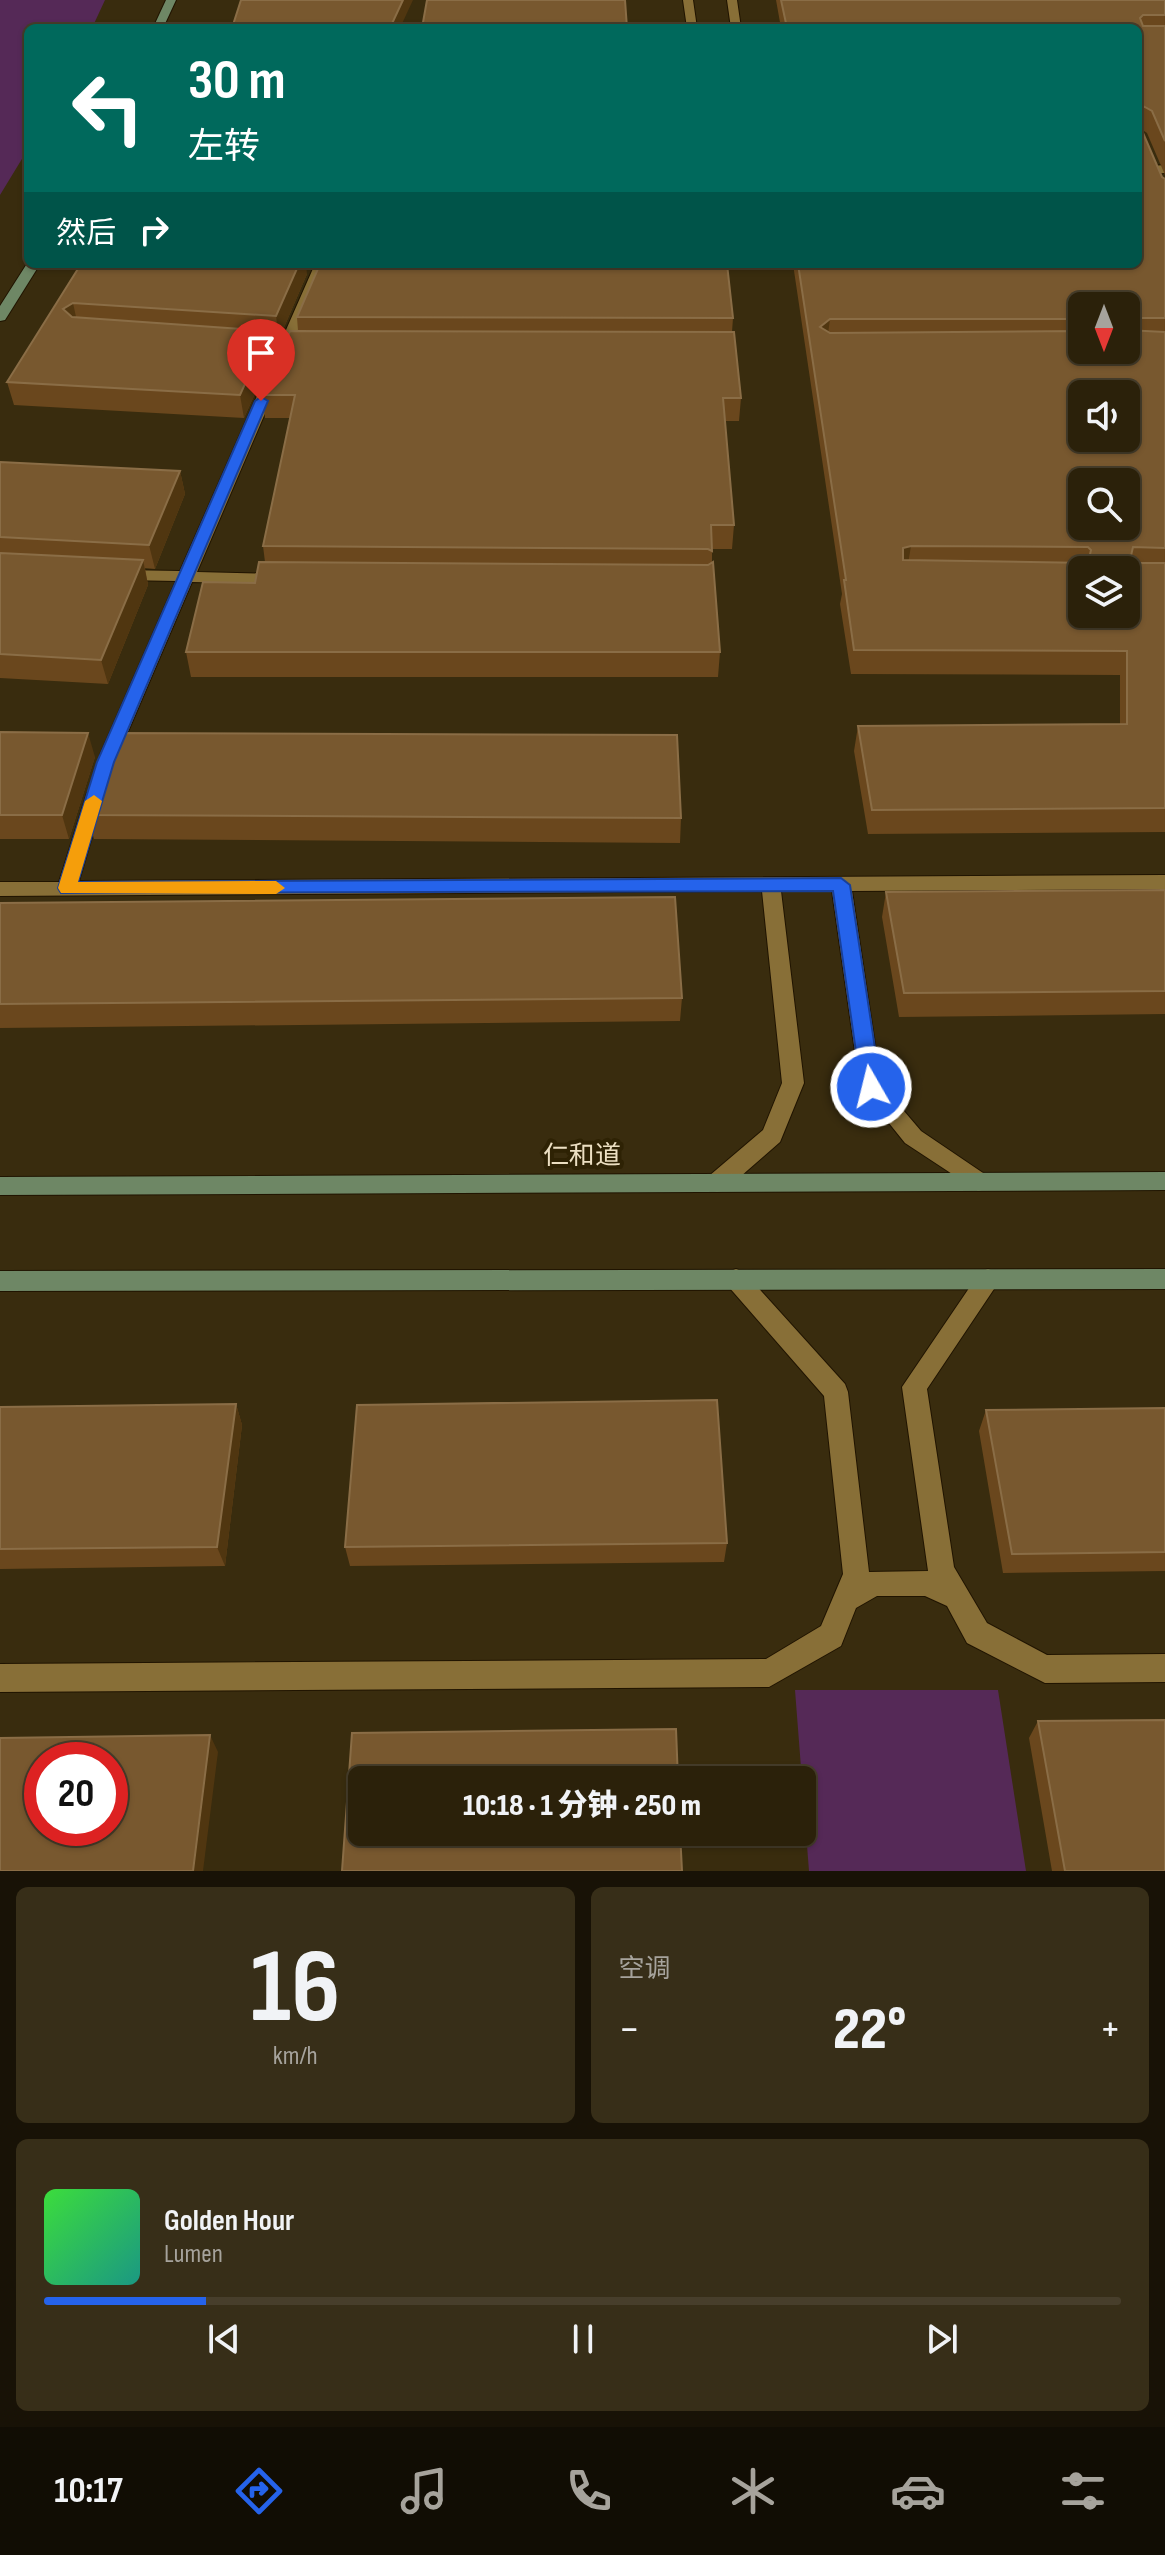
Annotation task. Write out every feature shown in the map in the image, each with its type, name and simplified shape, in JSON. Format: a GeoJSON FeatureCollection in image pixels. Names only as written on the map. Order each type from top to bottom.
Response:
{"type":"FeatureCollection","features":[{"type":"Feature","properties":{"kind":"main road"},"geometry":{"type":"LineString","coordinates":[[160,24],[171,0]]}},
{"type":"Feature","properties":{"kind":"main road"},"geometry":{"type":"LineString","coordinates":[[0,317],[31,268]]}},
{"type":"Feature","properties":{"kind":"main road","name":"仁和道"},"geometry":{"type":"LineString","coordinates":[[0,1186],[1165,1181]]}},
{"type":"Feature","properties":{"kind":"main road"},"geometry":{"type":"LineString","coordinates":[[0,1281],[1165,1279]]}},
{"type":"Feature","properties":{"kind":"lane"},"geometry":{"type":"LineString","coordinates":[[688,0],[691,24]]}},
{"type":"Feature","properties":{"kind":"lane"},"geometry":{"type":"LineString","coordinates":[[732,0],[735,24]]}},
{"type":"Feature","properties":{"kind":"lane"},"geometry":{"type":"LineString","coordinates":[[1155,165],[1159,184]]}},
{"type":"Feature","properties":{"kind":"lane"},"geometry":{"type":"LineString","coordinates":[[67,888],[105,762],[320,268]]}},
{"type":"Feature","properties":{"kind":"lane"},"geometry":{"type":"LineString","coordinates":[[108,574],[296,579]]}},
{"type":"Feature","properties":{"kind":"lane"},"geometry":{"type":"LineString","coordinates":[[0,889],[1165,882]]}},
{"type":"Feature","properties":{"kind":"lane"},"geometry":{"type":"LineString","coordinates":[[717,1183],[772,1136],[793,1083],[771,885]]}},
{"type":"Feature","properties":{"kind":"lane"},"geometry":{"type":"LineString","coordinates":[[841,885],[871,1087],[913,1137],[978,1182]]}},
{"type":"Feature","properties":{"kind":"lane"},"geometry":{"type":"LineString","coordinates":[[0,1678],[769,1673],[831,1636],[856,1574],[836,1392],[736,1279]]}},
{"type":"Feature","properties":{"kind":"lane"},"geometry":{"type":"LineString","coordinates":[[988,1279],[914,1387],[941,1570],[977,1633],[1045,1669],[1165,1668]]}},
{"type":"Feature","properties":{"kind":"lane"},"geometry":{"type":"LineString","coordinates":[[846,1599],[875,1583],[926,1583],[957,1597]]}},
{"type":"Feature","properties":{"kind":"shaded area"},"geometry":{"type":"Polygon","coordinates":[[[0,0],[105,0],[94,24],[24,24],[24,156],[0,195],[0,0]]]}},
{"type":"Feature","properties":{"kind":"shaded area"},"geometry":{"type":"Polygon","coordinates":[[[795,1690],[998,1690],[1026,1871],[809,1871],[807,1846],[816,1846],[816,1766],[801,1766],[795,1690]]]}},
{"type":"Feature","properties":{"kind":"building"},"geometry":{"type":"Polygon","coordinates":[[[241,0],[403,0],[392,24],[233,24],[241,0]]]}},
{"type":"Feature","properties":{"kind":"building"},"geometry":{"type":"Polygon","coordinates":[[[427,0],[625,0],[627,24],[423,24],[427,0]]]}},
{"type":"Feature","properties":{"kind":"building"},"geometry":{"type":"Polygon","coordinates":[[[781,0],[1165,0],[1165,15],[1143,15],[1140,18],[1143,26],[1165,26],[1165,141],[1152,111],[1143,106],[1142,113],[1142,24],[786,24],[781,0]]]}},
{"type":"Feature","properties":{"kind":"building"},"geometry":{"type":"Polygon","coordinates":[[[1142,131],[1165,179],[1165,318],[1140,318],[1140,292],[1068,292],[1068,319],[830,319],[820,327],[830,333],[1068,331],[1068,364],[1140,364],[1140,331],[1165,332],[1165,548],[1133,547],[1131,556],[1090,556],[1091,550],[1088,547],[911,546],[903,548],[903,560],[1068,563],[1068,628],[1140,628],[1140,563],[1165,563],[1165,808],[872,810],[858,726],[1127,724],[1127,651],[854,650],[799,268],[1142,268],[1142,131]]]}},
{"type":"Feature","properties":{"kind":"building"},"geometry":{"type":"Polygon","coordinates":[[[78,268],[297,268],[276,316],[73,303],[63,309],[72,317],[269,331],[240,395],[7,382],[78,268]]]}},
{"type":"Feature","properties":{"kind":"building"},"geometry":{"type":"Polygon","coordinates":[[[318,268],[727,268],[733,318],[297,317],[318,268]]]}},
{"type":"Feature","properties":{"kind":"building"},"geometry":{"type":"Polygon","coordinates":[[[290,331],[734,332],[741,398],[723,398],[734,525],[711,525],[712,551],[263,546],[295,395],[262,395],[290,331]]]}},
{"type":"Feature","properties":{"kind":"building"},"geometry":{"type":"Polygon","coordinates":[[[0,462],[180,471],[149,545],[0,537],[0,462]]]}},
{"type":"Feature","properties":{"kind":"building"},"geometry":{"type":"Polygon","coordinates":[[[0,553],[143,560],[101,660],[0,654],[0,553]]]}},
{"type":"Feature","properties":{"kind":"building"},"geometry":{"type":"Polygon","coordinates":[[[259,562],[708,565],[713,562],[720,652],[186,652],[203,582],[255,583],[259,562]]]}},
{"type":"Feature","properties":{"kind":"building"},"geometry":{"type":"Polygon","coordinates":[[[0,732],[88,733],[62,815],[0,815],[0,732]]]}},
{"type":"Feature","properties":{"kind":"building"},"geometry":{"type":"Polygon","coordinates":[[[113,733],[677,735],[681,818],[87,815],[113,733]]]}},
{"type":"Feature","properties":{"kind":"building"},"geometry":{"type":"Polygon","coordinates":[[[1165,890],[1165,991],[904,993],[886,892],[1165,890]]]}},
{"type":"Feature","properties":{"kind":"building"},"geometry":{"type":"Polygon","coordinates":[[[675,897],[682,998],[0,1004],[0,903],[675,897]]]}},
{"type":"Feature","properties":{"kind":"building"},"geometry":{"type":"Polygon","coordinates":[[[717,1400],[727,1543],[345,1547],[357,1405],[717,1400]]]}},
{"type":"Feature","properties":{"kind":"building"},"geometry":{"type":"Polygon","coordinates":[[[236,1404],[217,1547],[0,1549],[0,1407],[236,1404]]]}},
{"type":"Feature","properties":{"kind":"building"},"geometry":{"type":"Polygon","coordinates":[[[1165,1408],[1165,1552],[1012,1554],[986,1410],[1165,1408]]]}},
{"type":"Feature","properties":{"kind":"building"},"geometry":{"type":"Polygon","coordinates":[[[1165,1720],[1165,1871],[1065,1871],[1038,1721],[1165,1720]]]}},
{"type":"Feature","properties":{"kind":"building"},"geometry":{"type":"Polygon","coordinates":[[[676,1729],[677,1766],[350,1766],[352,1733],[676,1729]]]}},
{"type":"Feature","properties":{"kind":"building"},"geometry":{"type":"Polygon","coordinates":[[[210,1735],[193,1871],[0,1871],[0,1738],[210,1735]]]}},
{"type":"Feature","properties":{"kind":"building"},"geometry":{"type":"Polygon","coordinates":[[[348,1788],[348,1846],[681,1846],[682,1871],[342,1871],[348,1788]]]}},
{"type":"Feature","properties":{"kind":"slow traffic"},"geometry":{"type":"LineString","coordinates":[[94,801],[67,888],[276,888]]}},
{"type":"Feature","properties":{"kind":"route"},"geometry":{"type":"LineString","coordinates":[[261,401],[105,762],[67,888],[841,885],[871,1087]]}}]}
